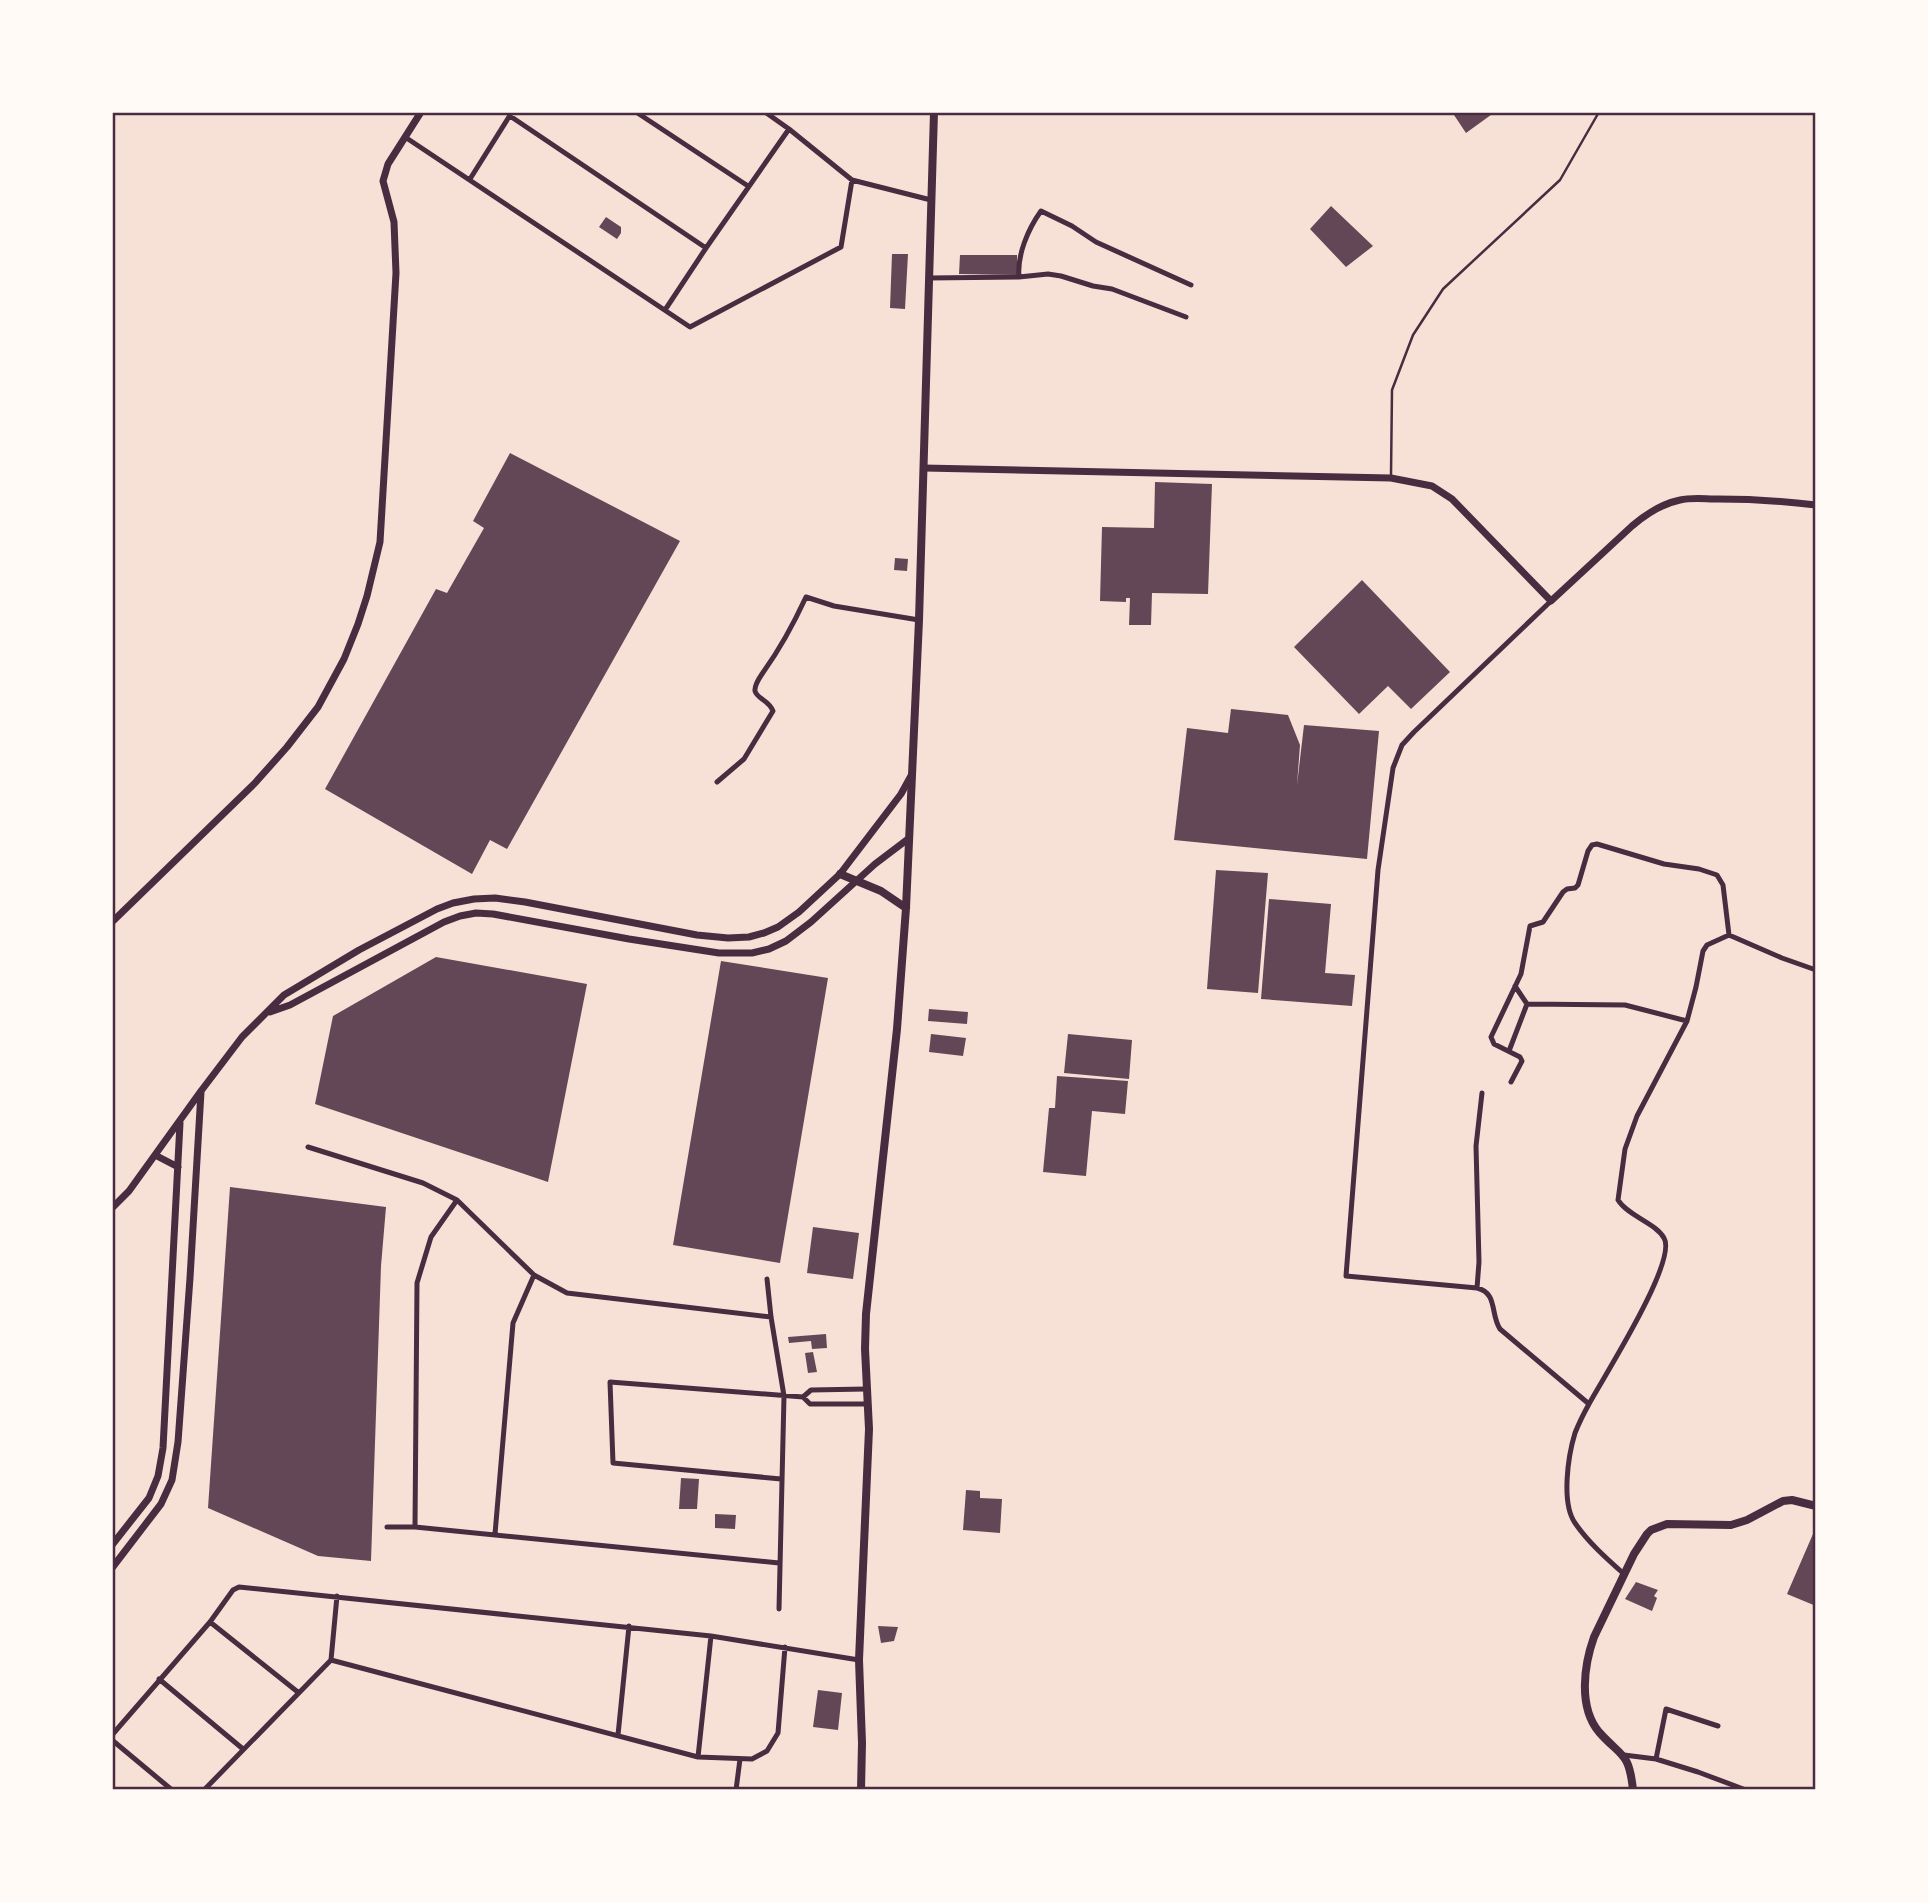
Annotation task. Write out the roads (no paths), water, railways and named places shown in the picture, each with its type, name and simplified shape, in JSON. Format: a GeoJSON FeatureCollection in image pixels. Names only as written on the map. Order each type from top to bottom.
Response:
{"type":"FeatureCollection","features":[{"type":"Feature","properties":{"kind":"main road"},"geometry":{"type":"LineString","coordinates":[[861,1790],[859,1660],[869,1429],[866,1314],[894,1056],[906,908],[919,620],[934,112]]}},
{"type":"Feature","properties":{"kind":"main road"},"geometry":{"type":"LineString","coordinates":[[840,874],[881,891],[906,908]]}},
{"type":"Feature","properties":{"kind":"main road"},"geometry":{"type":"LineString","coordinates":[[1633,1790],[1630,1767],[1624,1755],[1597,1730],[1590,1715],[1585,1686],[1589,1651],[1594,1637],[1634,1554],[1647,1534],[1662,1525],[1731,1525],[1792,1500],[1816,1506]]}},
{"type":"Feature","properties":{"kind":"street"},"geometry":{"type":"LineString","coordinates":[[112,922],[255,783],[287,747],[318,707],[344,659],[358,624],[380,542],[396,263],[394,222],[383,181],[388,164],[421,112]]}},
{"type":"Feature","properties":{"kind":"street"},"geometry":{"type":"LineString","coordinates":[[636,112],[748,186]]}},
{"type":"Feature","properties":{"kind":"street"},"geometry":{"type":"LineString","coordinates":[[765,112],[852,180],[931,200]]}},
{"type":"Feature","properties":{"kind":"street"},"geometry":{"type":"LineString","coordinates":[[470,179],[511,114],[706,248]]}},
{"type":"Feature","properties":{"kind":"street"},"geometry":{"type":"LineString","coordinates":[[666,310],[789,129]]}},
{"type":"Feature","properties":{"kind":"street"},"geometry":{"type":"LineString","coordinates":[[405,137],[690,327],[841,247],[852,180]]}},
{"type":"Feature","properties":{"kind":"street"},"geometry":{"type":"LineString","coordinates":[[1019,277],[1021,253],[1041,211],[1072,226],[1096,242],[1191,285]]}},
{"type":"Feature","properties":{"kind":"street"},"geometry":{"type":"LineString","coordinates":[[929,278],[1048,274],[1111,289],[1186,317]]}},
{"type":"Feature","properties":{"kind":"street"},"geometry":{"type":"LineString","coordinates":[[923,468],[1391,478],[1432,486],[1452,499],[1551,601]]}},
{"type":"Feature","properties":{"kind":"street"},"geometry":{"type":"LineString","coordinates":[[1588,1404],[1500,1329],[1495,1319],[1491,1296],[1483,1289],[1346,1276],[1378,870],[1393,768],[1402,745],[1485,663],[1632,526],[1658,507],[1691,499],[1755,499],[1816,505]]}},
{"type":"Feature","properties":{"kind":"street"},"geometry":{"type":"LineString","coordinates":[[717,782],[744,759],[773,711],[771,704],[756,694],[755,689],[784,643],[806,597],[834,606],[919,620]]}},
{"type":"Feature","properties":{"kind":"street"},"geometry":{"type":"LineString","coordinates":[[112,1208],[129,1191],[242,1037],[284,995],[359,950],[437,909],[453,903],[495,898],[697,935],[749,937],[778,927],[799,912],[840,874],[901,794],[912,774]]}},
{"type":"Feature","properties":{"kind":"street"},"geometry":{"type":"LineString","coordinates":[[266,1014],[290,1005],[444,922],[476,913],[719,953],[752,953],[769,949],[786,941],[811,922],[875,864],[908,839]]}},
{"type":"Feature","properties":{"kind":"street"},"geometry":{"type":"LineString","coordinates":[[1511,1082],[1522,1061],[1520,1057],[1494,1044],[1491,1037],[1521,974],[1530,926],[1543,922],[1563,892],[1578,885],[1592,845],[1597,844],[1664,864],[1699,869],[1717,875],[1723,886],[1728,935]]}},
{"type":"Feature","properties":{"kind":"street"},"geometry":{"type":"LineString","coordinates":[[1624,1574],[1574,1522],[1566,1496],[1575,1434],[1588,1404],[1656,1283],[1666,1255],[1665,1238],[1627,1210],[1618,1200],[1625,1149],[1636,1115],[1687,1021],[1703,951],[1707,945],[1728,935],[1816,970]]}},
{"type":"Feature","properties":{"kind":"street"},"geometry":{"type":"LineString","coordinates":[[1515,986],[1527,1004]]}},
{"type":"Feature","properties":{"kind":"street"},"geometry":{"type":"LineString","coordinates":[[1527,1004],[1625,1005],[1687,1021]]}},
{"type":"Feature","properties":{"kind":"street"},"geometry":{"type":"LineString","coordinates":[[1508,1051],[1527,1004]]}},
{"type":"Feature","properties":{"kind":"street"},"geometry":{"type":"LineString","coordinates":[[112,1568],[161,1504],[172,1480],[178,1442],[201,1091]]}},
{"type":"Feature","properties":{"kind":"street"},"geometry":{"type":"LineString","coordinates":[[1477,1288],[1479,1262],[1476,1146],[1482,1093]]}},
{"type":"Feature","properties":{"kind":"street"},"geometry":{"type":"LineString","coordinates":[[112,1545],[149,1497],[158,1476],[163,1447],[180,1122]]}},
{"type":"Feature","properties":{"kind":"street"},"geometry":{"type":"LineString","coordinates":[[308,1147],[424,1183],[457,1200],[534,1275],[568,1293],[771,1317]]}},
{"type":"Feature","properties":{"kind":"street"},"geometry":{"type":"LineString","coordinates":[[155,1155],[178,1167]]}},
{"type":"Feature","properties":{"kind":"street"},"geometry":{"type":"LineString","coordinates":[[177,1188],[195,1189]]}},
{"type":"Feature","properties":{"kind":"street"},"geometry":{"type":"LineString","coordinates":[[415,1527],[417,1283],[431,1237],[457,1200]]}},
{"type":"Feature","properties":{"kind":"street"},"geometry":{"type":"LineString","coordinates":[[495,1534],[513,1323],[534,1275]]}},
{"type":"Feature","properties":{"kind":"street"},"geometry":{"type":"LineString","coordinates":[[766,1279],[784,1396],[779,1609]]}},
{"type":"Feature","properties":{"kind":"street"},"geometry":{"type":"LineString","coordinates":[[168,1367],[183,1368]]}},
{"type":"Feature","properties":{"kind":"street"},"geometry":{"type":"LineString","coordinates":[[781,1479],[614,1463],[610,1382],[803,1397],[810,1404],[867,1404]]}},
{"type":"Feature","properties":{"kind":"street"},"geometry":{"type":"LineString","coordinates":[[803,1397],[811,1390],[866,1390]]}},
{"type":"Feature","properties":{"kind":"street"},"geometry":{"type":"LineString","coordinates":[[835,1404],[836,1390]]}},
{"type":"Feature","properties":{"kind":"street"},"geometry":{"type":"LineString","coordinates":[[158,1476],[172,1480]]}},
{"type":"Feature","properties":{"kind":"street"},"geometry":{"type":"LineString","coordinates":[[387,1527],[495,1534],[779,1563]]}},
{"type":"Feature","properties":{"kind":"street"},"geometry":{"type":"LineString","coordinates":[[172,1790],[112,1737],[233,1590],[239,1587],[629,1626],[859,1660]]}},
{"type":"Feature","properties":{"kind":"street"},"geometry":{"type":"LineString","coordinates":[[204,1790],[331,1660],[337,1596]]}},
{"type":"Feature","properties":{"kind":"street"},"geometry":{"type":"LineString","coordinates":[[209,1622],[299,1693]]}},
{"type":"Feature","properties":{"kind":"street"},"geometry":{"type":"LineString","coordinates":[[618,1735],[629,1626]]}},
{"type":"Feature","properties":{"kind":"street"},"geometry":{"type":"LineString","coordinates":[[698,1756],[711,1636]]}},
{"type":"Feature","properties":{"kind":"street"},"geometry":{"type":"LineString","coordinates":[[331,1660],[698,1756],[752,1759],[767,1751],[778,1733],[785,1647]]}},
{"type":"Feature","properties":{"kind":"street"},"geometry":{"type":"LineString","coordinates":[[159,1679],[243,1749]]}},
{"type":"Feature","properties":{"kind":"street"},"geometry":{"type":"LineString","coordinates":[[1656,1759],[1665,1709],[1718,1726]]}},
{"type":"Feature","properties":{"kind":"street"},"geometry":{"type":"LineString","coordinates":[[1624,1755],[1656,1759],[1746,1790]]}},
{"type":"Feature","properties":{"kind":"street"},"geometry":{"type":"LineString","coordinates":[[736,1790],[740,1759]]}},
{"type":"Feature","properties":{"kind":"lane"},"geometry":{"type":"LineString","coordinates":[[1391,478],[1392,390],[1413,335],[1443,289],[1560,180],[1599,112]]}}]}
